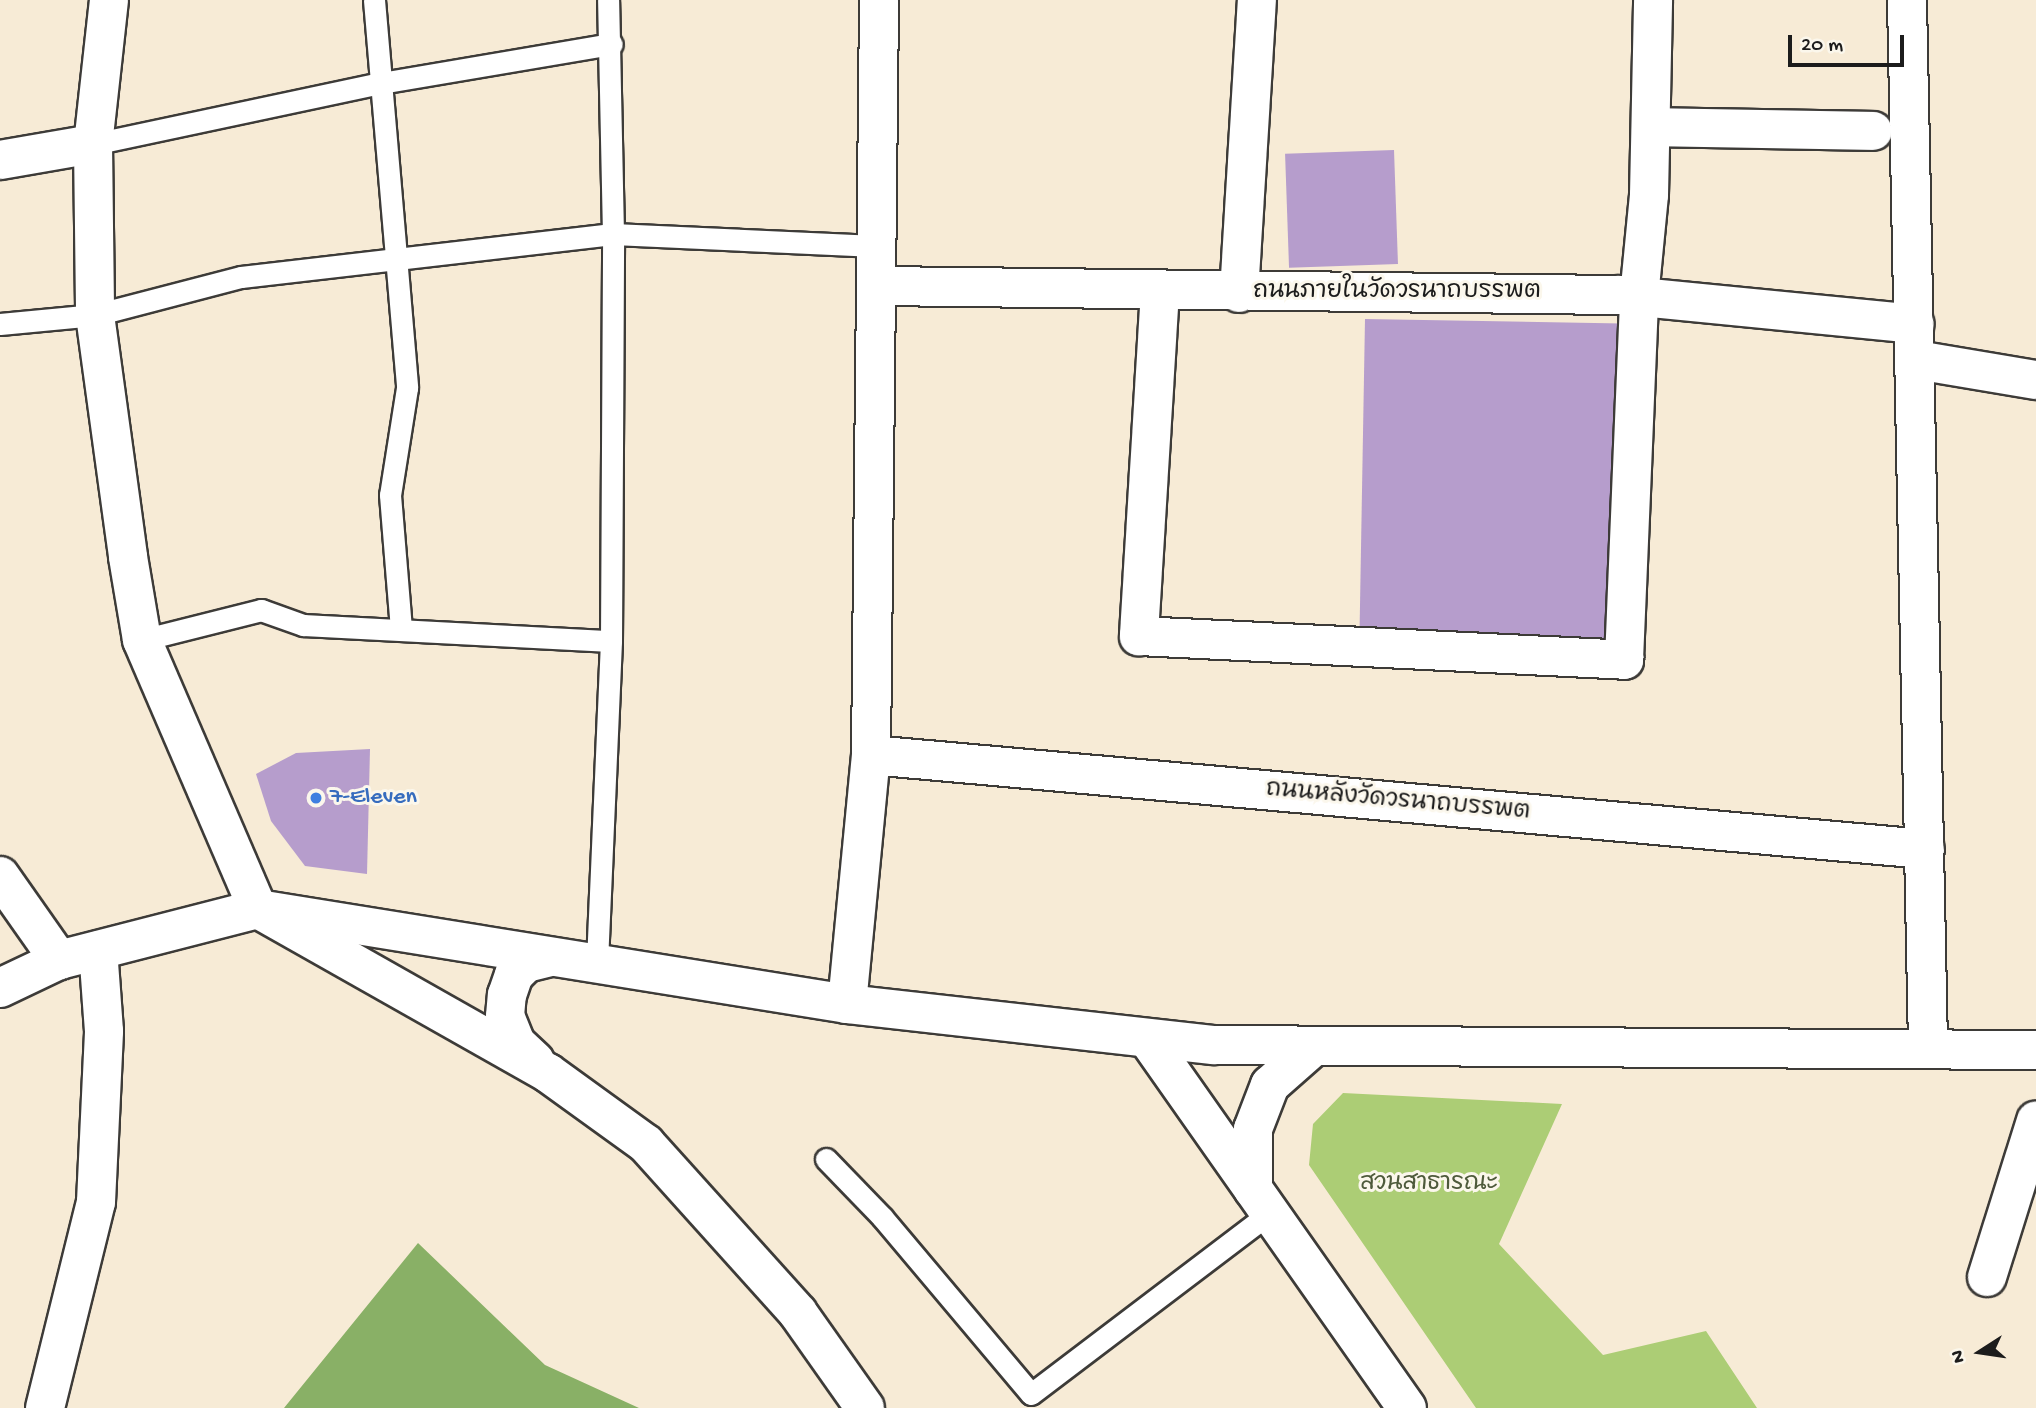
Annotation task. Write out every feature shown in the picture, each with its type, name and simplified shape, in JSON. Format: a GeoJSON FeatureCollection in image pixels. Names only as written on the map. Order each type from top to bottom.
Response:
{"type":"FeatureCollection","features":[{"type":"Feature","properties":{"kind":"street"},"geometry":{"type":"LineString","coordinates":[[109,0],[93,144],[95,315],[142,640],[258,909],[548,1073],[646,1144],[798,1313],[865,1408]]}},
{"type":"Feature","properties":{"kind":"street"},"geometry":{"type":"LineString","coordinates":[[847,1004],[871,755],[879,286],[876,246],[879,0]]}},
{"type":"Feature","properties":{"kind":"street"},"geometry":{"type":"LineString","coordinates":[[1239,293],[1257,0]]}},
{"type":"Feature","properties":{"kind":"street"},"geometry":{"type":"LineString","coordinates":[[1160,291],[1139,636],[1624,660],[1639,297],[1651,127],[1653,0]]}},
{"type":"Feature","properties":{"kind":"street"},"geometry":{"type":"LineString","coordinates":[[1907,0],[1928,1047]]}},
{"type":"Feature","properties":{"kind":"street"},"geometry":{"type":"LineString","coordinates":[[1651,127],[1873,131]]}},
{"type":"Feature","properties":{"kind":"street"},"geometry":{"type":"LineString","coordinates":[[0,160],[93,144]]}},
{"type":"Feature","properties":{"kind":"street","name":"ถนนภายในวัดวรนาถบรรพต"},"geometry":{"type":"LineString","coordinates":[[879,286],[1639,297],[1915,342],[2036,380]]}},
{"type":"Feature","properties":{"kind":"street","name":"ถนนหลังวัดวรนาถบรรพต"},"geometry":{"type":"LineString","coordinates":[[871,755],[1925,849]]}},
{"type":"Feature","properties":{"kind":"street"},"geometry":{"type":"LineString","coordinates":[[0,876],[59,960]]}},
{"type":"Feature","properties":{"kind":"street"},"geometry":{"type":"LineString","coordinates":[[0,988],[59,960],[258,909],[847,1004],[1147,1038],[1312,1048],[1928,1047],[2036,1050]]}},
{"type":"Feature","properties":{"kind":"street"},"geometry":{"type":"LineString","coordinates":[[45,1408],[96,1202],[104,1031],[98,950]]}},
{"type":"Feature","properties":{"kind":"street"},"geometry":{"type":"LineString","coordinates":[[548,1073],[516,1043],[505,1016],[514,975],[526,963],[550,957]]}},
{"type":"Feature","properties":{"kind":"street"},"geometry":{"type":"LineString","coordinates":[[1147,1038],[1407,1408]]}},
{"type":"Feature","properties":{"kind":"street"},"geometry":{"type":"LineString","coordinates":[[1262,1201],[1253,1129],[1270,1085],[1312,1048]]}},
{"type":"Feature","properties":{"kind":"street"},"geometry":{"type":"LineString","coordinates":[[1987,1276],[2036,1121]]}},
{"type":"Feature","properties":{"kind":"lane"},"geometry":{"type":"LineString","coordinates":[[374,0],[393,257],[407,388],[390,495],[401,628]]}},
{"type":"Feature","properties":{"kind":"lane"},"geometry":{"type":"LineString","coordinates":[[597,962],[611,641],[613,234],[612,44],[608,0]]}},
{"type":"Feature","properties":{"kind":"lane"},"geometry":{"type":"LineString","coordinates":[[93,144],[381,83],[612,44]]}},
{"type":"Feature","properties":{"kind":"lane"},"geometry":{"type":"LineString","coordinates":[[0,324],[95,315],[241,277],[393,257],[613,234],[876,246]]}},
{"type":"Feature","properties":{"kind":"lane"},"geometry":{"type":"LineString","coordinates":[[142,640],[261,610],[303,625],[611,641]]}},
{"type":"Feature","properties":{"kind":"lane"},"geometry":{"type":"LineString","coordinates":[[826,1159],[882,1217],[1031,1394],[1262,1201]]}},
{"type":"Feature","properties":{"kind":"green space","name":"สวนสาธารณะ"},"geometry":{"type":"Polygon","coordinates":[[[1343,1093],[1562,1104],[1499,1244],[1603,1355],[1706,1331],[1757,1408],[1476,1408],[1309,1165],[1313,1124],[1343,1093]]]}},
{"type":"Feature","properties":{"kind":"green space"},"geometry":{"type":"Polygon","coordinates":[[[418,1243],[545,1365],[639,1408],[284,1408],[418,1243]]]}},
{"type":"Feature","properties":{"kind":"building"},"geometry":{"type":"Polygon","coordinates":[[[1394,150],[1398,264],[1289,268],[1285,154],[1394,150]]]}},
{"type":"Feature","properties":{"kind":"building"},"geometry":{"type":"Polygon","coordinates":[[[1365,319],[1622,323],[1616,649],[1359,645],[1365,319]]]}},
{"type":"Feature","properties":{"kind":"building","name":"7-Eleven"},"geometry":{"type":"Polygon","coordinates":[[[370,749],[367,874],[305,866],[271,821],[256,774],[296,753],[370,749]]]}},
{"type":"Feature","properties":{"kind":"place","name":"7-Eleven"},"geometry":{"type":"Point","coordinates":[316,798]}}]}
